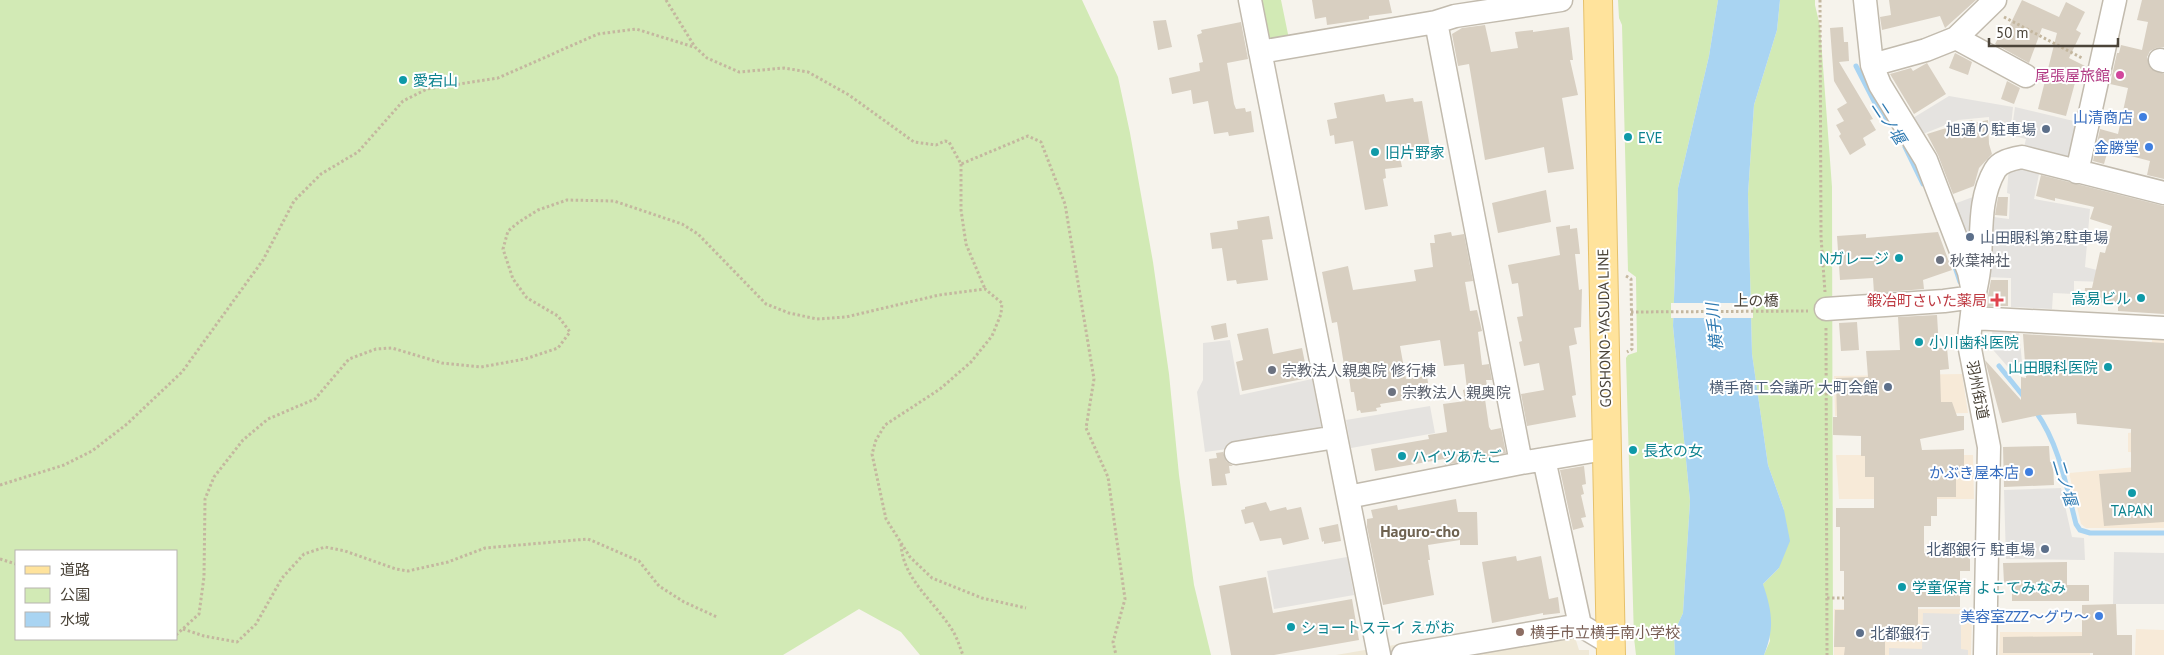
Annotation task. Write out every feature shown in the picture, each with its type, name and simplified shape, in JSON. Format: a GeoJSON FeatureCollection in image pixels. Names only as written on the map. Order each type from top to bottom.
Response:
{"type":"FeatureCollection","features":[{"type":"Feature","properties":{"kind":"main road","name":"GOSHONO-YASUDA LINE"},"geometry":{"type":"LineString","coordinates":[[1598,0],[1611,649]]}},
{"type":"Feature","properties":{"kind":"street"},"geometry":{"type":"LineString","coordinates":[[1250,0],[1378,649]]}},
{"type":"Feature","properties":{"kind":"street"},"geometry":{"type":"LineString","coordinates":[[1260,52],[1447,13],[1561,0]]}},
{"type":"Feature","properties":{"kind":"street"},"geometry":{"type":"LineString","coordinates":[[1865,0],[1872,65],[1880,85],[1926,160],[1969,272],[1973,307]]}},
{"type":"Feature","properties":{"kind":"street"},"geometry":{"type":"LineString","coordinates":[[2077,172],[2115,0]]}},
{"type":"Feature","properties":{"kind":"street"},"geometry":{"type":"LineString","coordinates":[[1872,65],[1926,50],[1956,38],[1991,5]]}},
{"type":"Feature","properties":{"kind":"street"},"geometry":{"type":"LineString","coordinates":[[1447,13],[1521,463]]}},
{"type":"Feature","properties":{"kind":"street"},"geometry":{"type":"LineString","coordinates":[[1956,38],[2026,76]]}},
{"type":"Feature","properties":{"kind":"street"},"geometry":{"type":"LineString","coordinates":[[1973,307],[1979,270],[1980,220],[1984,200],[1995,169],[2009,159],[2022,157],[2164,193]]}},
{"type":"Feature","properties":{"kind":"street"},"geometry":{"type":"LineString","coordinates":[[1820,310],[1944,301],[1973,307],[2164,328]]}},
{"type":"Feature","properties":{"kind":"street","name":"羽州街道"},"geometry":{"type":"LineString","coordinates":[[1973,307],[1969,339],[1970,349],[1988,447],[1985,655]]}},
{"type":"Feature","properties":{"kind":"street"},"geometry":{"type":"LineString","coordinates":[[1236,453],[1336,437]]}},
{"type":"Feature","properties":{"kind":"street"},"geometry":{"type":"LineString","coordinates":[[1348,497],[1521,463],[1606,449]]}},
{"type":"Feature","properties":{"kind":"street"},"geometry":{"type":"LineString","coordinates":[[1544,459],[1580,625],[1611,649]]}},
{"type":"Feature","properties":{"kind":"street"},"geometry":{"type":"LineString","coordinates":[[1403,655],[1580,625]]}},
{"type":"Feature","properties":{"kind":"path"},"geometry":{"type":"LineString","coordinates":[[666,0],[695,47],[707,58],[739,72],[784,68],[808,72],[820,77],[848,95],[914,142],[936,145],[944,141],[949,142],[961,164],[961,210],[966,244],[985,289],[1002,303],[1001,314],[992,336],[971,362],[954,378],[912,408],[885,424],[876,440],[872,454],[886,519],[910,557],[932,578],[982,598],[1026,608]]}},
{"type":"Feature","properties":{"kind":"path"},"geometry":{"type":"LineString","coordinates":[[1991,5],[2100,68]]}},
{"type":"Feature","properties":{"kind":"path"},"geometry":{"type":"LineString","coordinates":[[0,485],[64,465],[92,451],[127,424],[182,372],[263,260],[294,201],[321,174],[358,152],[403,101],[427,89],[498,78],[598,34],[636,29],[695,47]]}},
{"type":"Feature","properties":{"kind":"path"},"geometry":{"type":"LineString","coordinates":[[961,164],[1028,136],[1041,142],[1065,204],[1094,379],[1086,428],[1108,477],[1125,599],[1113,642],[1116,655]]}},
{"type":"Feature","properties":{"kind":"path"},"geometry":{"type":"LineString","coordinates":[[178,633],[199,614],[204,578],[205,499],[214,477],[243,440],[268,419],[315,399],[349,359],[376,349],[392,348],[442,363],[481,367],[525,359],[558,348],[570,332],[558,316],[527,298],[513,279],[502,249],[508,231],[538,210],[567,200],[614,202],[682,224],[698,234],[766,304],[789,313],[817,319],[846,318],[939,295],[985,289]]}},
{"type":"Feature","properties":{"kind":"path"},"geometry":{"type":"LineString","coordinates":[[1622,273],[1631,279],[1632,349],[1623,355]]}},
{"type":"Feature","properties":{"kind":"path","name":"上の橋"},"geometry":{"type":"LineString","coordinates":[[1631,312],[1820,310]]}},
{"type":"Feature","properties":{"kind":"path"},"geometry":{"type":"LineString","coordinates":[[183,628],[204,636],[237,642],[256,624],[282,578],[298,560],[304,554],[325,547],[408,571],[448,562],[485,548],[588,539],[639,561],[659,586],[684,602],[717,618]]}},
{"type":"Feature","properties":{"kind":"path"},"geometry":{"type":"LineString","coordinates":[[901,542],[902,556],[915,582],[954,633],[963,655]]}},
{"type":"Feature","properties":{"kind":"path"},"geometry":{"type":"LineString","coordinates":[[0,559],[15,564]]}},
{"type":"Feature","properties":{"kind":"path"},"geometry":{"type":"LineString","coordinates":[[1827,598],[1844,598]]}},
{"type":"Feature","properties":{"kind":"shaded area"},"geometry":{"type":"Polygon","coordinates":[[[1949,96],[2013,107],[2010,135],[1990,136],[1989,117],[1958,120],[1923,134],[1913,118],[1949,96]]]}},
{"type":"Feature","properties":{"kind":"shaded area","name":"旭通り駐車場"},"geometry":{"type":"Polygon","coordinates":[[[2015,107],[2082,123],[2074,157],[2066,161],[2023,151],[2026,139],[2011,135],[2015,107]]]}},
{"type":"Feature","properties":{"kind":"shaded area"},"geometry":{"type":"Polygon","coordinates":[[[2009,166],[2040,169],[2034,199],[2090,209],[2085,267],[2105,272],[2105,282],[2074,281],[2074,294],[2053,293],[2052,309],[2011,307],[2011,278],[1985,277],[1986,216],[2009,219],[2010,194],[2007,193],[2009,166]]]}},
{"type":"Feature","properties":{"kind":"shaded area","name":"山田眼科第2駐車場"},"geometry":{"type":"Polygon","coordinates":[[[1981,194],[1972,256],[1954,204],[1981,194]]]}},
{"type":"Feature","properties":{"kind":"shaded area"},"geometry":{"type":"Polygon","coordinates":[[[1992,331],[2019,332],[2023,372],[2014,374],[1994,351],[1992,331]]]}},
{"type":"Feature","properties":{"kind":"shaded area"},"geometry":{"type":"Polygon","coordinates":[[[2152,338],[2164,338],[2164,528],[2086,528],[2081,524],[2069,473],[2147,466],[2145,453],[2128,452],[2128,433],[2135,432],[2151,413],[2152,338]]]}},
{"type":"Feature","properties":{"kind":"shaded area"},"geometry":{"type":"Polygon","coordinates":[[[1230,340],[1240,395],[1312,379],[1323,436],[1205,452],[1197,392],[1203,380],[1203,343],[1230,340]]]}},
{"type":"Feature","properties":{"kind":"shaded area","name":"横手商工会議所 大町会館"},"geometry":{"type":"Polygon","coordinates":[[[1962,374],[1968,413],[1835,416],[1834,376],[1962,374]]]}},
{"type":"Feature","properties":{"kind":"shaded area"},"geometry":{"type":"Polygon","coordinates":[[[1430,406],[1435,433],[1351,448],[1346,420],[1430,406]]]}},
{"type":"Feature","properties":{"kind":"shaded area"},"geometry":{"type":"Polygon","coordinates":[[[1836,455],[1973,455],[1974,499],[1839,499],[1836,455]]]}},
{"type":"Feature","properties":{"kind":"shaded area"},"geometry":{"type":"Polygon","coordinates":[[[2061,488],[2072,537],[2084,538],[2085,560],[2006,559],[2004,490],[2061,488]]]}},
{"type":"Feature","properties":{"kind":"shaded area"},"geometry":{"type":"Polygon","coordinates":[[[2114,552],[2164,553],[2164,604],[2113,604],[2114,552]]]}},
{"type":"Feature","properties":{"kind":"shaded area"},"geometry":{"type":"Polygon","coordinates":[[[1347,557],[1354,595],[1274,609],[1267,571],[1347,557]]]}},
{"type":"Feature","properties":{"kind":"shaded area"},"geometry":{"type":"Polygon","coordinates":[[[1834,609],[1972,609],[1971,655],[1834,655],[1834,609]]]}},
{"type":"Feature","properties":{"kind":"shaded area"},"geometry":{"type":"Polygon","coordinates":[[[1923,613],[1961,614],[1961,649],[1968,650],[1968,655],[1889,655],[1889,648],[1922,649],[1923,613]]]}},
{"type":"Feature","properties":{"kind":"shaded area","name":"横手市立横手南小学校"},"geometry":{"type":"Polygon","coordinates":[[[1568,615],[1579,650],[1589,650],[1589,655],[1336,655],[1568,615]]]}},
{"type":"Feature","properties":{"kind":"shaded area"},"geometry":{"type":"Polygon","coordinates":[[[2136,629],[2164,630],[2164,655],[2135,655],[2136,629]]]}},
{"type":"Feature","properties":{"kind":"shaded area"},"geometry":{"type":"Polygon","coordinates":[[[2000,632],[2091,632],[2090,655],[1999,655],[2000,632]]]}},
{"type":"Feature","properties":{"kind":"green space"},"geometry":{"type":"Polygon","coordinates":[[[0,0],[1082,0],[1118,77],[1130,133],[1153,262],[1169,374],[1179,475],[1194,585],[1211,655],[920,655],[901,632],[859,609],[783,655],[0,655],[0,0]]]}},
{"type":"Feature","properties":{"kind":"green space"},"geometry":{"type":"Polygon","coordinates":[[[1258,0],[1281,0],[1289,39],[1268,43],[1258,0]]]}},
{"type":"Feature","properties":{"kind":"green space"},"geometry":{"type":"Polygon","coordinates":[[[1618,0],[1718,0],[1709,56],[1678,188],[1673,326],[1690,501],[1683,613],[1674,633],[1675,655],[1636,655],[1634,638],[1626,358],[1628,355],[1637,352],[1636,277],[1628,271],[1622,25],[1619,18],[1618,0]]]}},
{"type":"Feature","properties":{"kind":"green space"},"geometry":{"type":"Polygon","coordinates":[[[1780,0],[1815,0],[1820,26],[1832,187],[1833,655],[1764,655],[1770,641],[1763,584],[1779,568],[1784,510],[1768,465],[1752,354],[1748,194],[1754,105],[1777,30],[1780,0]]]}},
{"type":"Feature","properties":{"kind":"water","name":"横手川"},"geometry":{"type":"Polygon","coordinates":[[[1718,0],[1780,0],[1777,30],[1754,105],[1748,194],[1752,354],[1768,465],[1784,510],[1790,541],[1779,568],[1763,584],[1771,620],[1770,636],[1764,655],[1675,655],[1674,633],[1683,613],[1690,501],[1673,326],[1678,188],[1709,56],[1718,0]]]}},
{"type":"Feature","properties":{"kind":"pier"},"geometry":{"type":"Polygon","coordinates":[[[1671,303],[1753,303],[1753,318],[1671,318],[1671,303]]]}},
{"type":"Feature","properties":{"kind":"building"},"geometry":{"type":"Polygon","coordinates":[[[1312,0],[1389,0],[1392,13],[1369,16],[1369,19],[1327,25],[1326,17],[1315,19],[1312,0]]]}},
{"type":"Feature","properties":{"kind":"building"},"geometry":{"type":"Polygon","coordinates":[[[1889,0],[1976,0],[1945,28],[1940,16],[1882,30],[1880,17],[1891,15],[1889,0]]]}},
{"type":"Feature","properties":{"kind":"building"},"geometry":{"type":"Polygon","coordinates":[[[2022,0],[2059,17],[2066,2],[2085,12],[2076,30],[2081,33],[2069,58],[2087,67],[2083,83],[2076,79],[2066,116],[2038,109],[2057,33],[2042,28],[2029,63],[1995,44],[2003,29],[2007,31],[2022,0]]]}},
{"type":"Feature","properties":{"kind":"building"},"geometry":{"type":"Polygon","coordinates":[[[2142,0],[2164,0],[2164,47],[2150,51],[2147,57],[2151,69],[2164,74],[2164,179],[2147,175],[2150,161],[2108,150],[2104,164],[2093,161],[2100,129],[2118,134],[2128,88],[2110,84],[2117,53],[2119,53],[2121,45],[2142,50],[2148,22],[2137,20],[2142,0]]]}},
{"type":"Feature","properties":{"kind":"building"},"geometry":{"type":"Polygon","coordinates":[[[1166,20],[1172,47],[1158,50],[1153,21],[1166,20]]]}},
{"type":"Feature","properties":{"kind":"building"},"geometry":{"type":"Polygon","coordinates":[[[1241,22],[1248,59],[1227,63],[1234,104],[1236,109],[1245,108],[1246,112],[1251,111],[1254,132],[1229,136],[1228,132],[1214,134],[1208,101],[1193,104],[1191,90],[1172,94],[1169,78],[1200,71],[1199,63],[1203,62],[1197,35],[1202,33],[1201,30],[1241,22]]]}},
{"type":"Feature","properties":{"kind":"building"},"geometry":{"type":"Polygon","coordinates":[[[1485,25],[1491,52],[1518,48],[1515,32],[1533,30],[1533,32],[1569,27],[1573,60],[1570,60],[1578,95],[1562,98],[1574,169],[1548,173],[1544,147],[1485,160],[1469,64],[1458,66],[1452,34],[1462,28],[1485,25]]]}},
{"type":"Feature","properties":{"kind":"building"},"geometry":{"type":"Polygon","coordinates":[[[1843,27],[1844,42],[1848,42],[1849,61],[1839,62],[1873,119],[1870,120],[1876,130],[1863,138],[1866,145],[1850,155],[1839,136],[1841,134],[1836,125],[1844,121],[1837,109],[1847,103],[1834,81],[1830,28],[1843,27]]]}},
{"type":"Feature","properties":{"kind":"building"},"geometry":{"type":"Polygon","coordinates":[[[1955,53],[1972,62],[1968,75],[1949,68],[1955,53]]]}},
{"type":"Feature","properties":{"kind":"building"},"geometry":{"type":"Polygon","coordinates":[[[1927,63],[1946,94],[1914,114],[1890,74],[1911,68],[1913,71],[1927,63]]]}},
{"type":"Feature","properties":{"kind":"building"},"geometry":{"type":"Polygon","coordinates":[[[2007,81],[2020,88],[2014,104],[2001,99],[2007,81]]]}},
{"type":"Feature","properties":{"kind":"building","name":"旧片野家"},"geometry":{"type":"Polygon","coordinates":[[[1384,94],[1386,102],[1413,98],[1414,102],[1422,101],[1430,147],[1399,153],[1402,167],[1385,169],[1386,178],[1383,179],[1388,206],[1365,210],[1353,141],[1335,144],[1334,135],[1330,136],[1327,120],[1337,118],[1334,103],[1384,94]]]}},
{"type":"Feature","properties":{"kind":"building"},"geometry":{"type":"Polygon","coordinates":[[[1972,120],[1974,123],[1988,120],[1989,144],[1992,154],[1979,168],[1974,186],[1953,194],[1938,155],[1927,134],[1972,120]]]}},
{"type":"Feature","properties":{"kind":"building"},"geometry":{"type":"Polygon","coordinates":[[[2041,175],[2164,206],[2164,314],[2118,311],[2118,304],[2084,301],[2085,288],[2092,288],[2100,252],[2105,253],[2112,226],[2090,219],[2094,207],[2055,198],[2055,201],[2036,196],[2041,175]]]}},
{"type":"Feature","properties":{"kind":"building"},"geometry":{"type":"Polygon","coordinates":[[[1546,190],[1551,222],[1498,233],[1492,203],[1546,190]]]}},
{"type":"Feature","properties":{"kind":"building"},"geometry":{"type":"Polygon","coordinates":[[[1998,197],[2008,197],[2007,216],[1995,215],[1998,197]]]}},
{"type":"Feature","properties":{"kind":"building"},"geometry":{"type":"Polygon","coordinates":[[[1269,216],[1273,239],[1262,240],[1268,280],[1237,284],[1236,280],[1227,281],[1222,248],[1212,249],[1210,233],[1238,229],[1237,221],[1269,216]]]}},
{"type":"Feature","properties":{"kind":"building"},"geometry":{"type":"Polygon","coordinates":[[[1570,225],[1570,229],[1577,228],[1580,254],[1575,254],[1579,290],[1582,289],[1581,327],[1574,328],[1577,344],[1569,346],[1576,395],[1572,396],[1576,417],[1527,426],[1521,394],[1544,390],[1539,363],[1524,366],[1519,342],[1522,341],[1517,317],[1523,316],[1518,283],[1512,284],[1508,265],[1560,255],[1556,227],[1570,225]]]}},
{"type":"Feature","properties":{"kind":"building"},"geometry":{"type":"Polygon","coordinates":[[[1451,232],[1452,236],[1464,234],[1473,281],[1465,282],[1470,311],[1477,310],[1482,331],[1478,332],[1482,365],[1489,364],[1492,380],[1486,380],[1488,391],[1484,392],[1489,427],[1491,430],[1501,428],[1506,453],[1445,465],[1444,459],[1375,471],[1371,449],[1429,439],[1428,435],[1447,432],[1443,404],[1465,401],[1463,390],[1467,389],[1464,364],[1444,366],[1440,340],[1400,346],[1406,379],[1427,376],[1430,396],[1380,404],[1381,407],[1376,408],[1377,411],[1361,413],[1360,410],[1357,411],[1354,392],[1351,392],[1348,370],[1345,371],[1337,322],[1332,323],[1322,272],[1348,266],[1353,290],[1416,281],[1414,270],[1433,267],[1430,243],[1435,243],[1434,235],[1451,232]]]}},
{"type":"Feature","properties":{"kind":"building"},"geometry":{"type":"Polygon","coordinates":[[[1938,232],[1952,270],[1923,280],[1924,289],[1874,293],[1873,278],[1840,280],[1837,236],[1866,234],[1866,238],[1938,232]]]}},
{"type":"Feature","properties":{"kind":"building"},"geometry":{"type":"Polygon","coordinates":[[[1991,280],[2008,280],[2008,306],[1986,306],[1991,280]]]}},
{"type":"Feature","properties":{"kind":"building"},"geometry":{"type":"Polygon","coordinates":[[[1937,315],[1939,348],[1947,348],[1949,369],[1940,370],[1941,402],[1952,402],[1957,416],[1964,416],[1964,430],[1920,439],[1922,450],[1964,449],[1964,477],[1956,477],[1956,497],[1937,497],[1937,516],[1931,516],[1931,526],[1924,526],[1924,553],[1970,554],[1970,571],[1960,571],[1960,607],[1918,607],[1918,641],[1885,641],[1885,655],[1844,655],[1845,647],[1834,647],[1835,610],[1844,610],[1844,571],[1840,571],[1840,527],[1836,527],[1836,508],[1874,508],[1874,477],[1865,477],[1865,456],[1861,456],[1861,436],[1833,435],[1833,417],[1837,417],[1836,378],[1868,377],[1866,351],[1900,350],[1898,317],[1937,315]]]}},
{"type":"Feature","properties":{"kind":"building"},"geometry":{"type":"Polygon","coordinates":[[[1857,322],[1859,350],[1841,351],[1839,323],[1857,322]]]}},
{"type":"Feature","properties":{"kind":"building"},"geometry":{"type":"Polygon","coordinates":[[[1226,323],[1228,337],[1214,340],[1211,326],[1226,323]]]}},
{"type":"Feature","properties":{"kind":"building","name":"宗教法人親奥院 修行棟"},"geometry":{"type":"Polygon","coordinates":[[[1268,328],[1273,354],[1302,348],[1308,378],[1242,391],[1236,362],[1243,360],[1237,334],[1268,328]]]}},
{"type":"Feature","properties":{"kind":"building"},"geometry":{"type":"Polygon","coordinates":[[[2023,334],[2164,343],[2164,522],[2104,526],[2099,474],[2131,472],[2131,429],[2077,424],[2076,413],[2040,415],[2002,423],[1985,360],[2021,400],[2021,377],[2026,378],[2023,334]]]}},
{"type":"Feature","properties":{"kind":"building","name":"かぶき屋本店"},"geometry":{"type":"Polygon","coordinates":[[[2049,446],[2050,462],[2053,462],[2054,485],[2004,487],[2003,447],[2049,446]]]}},
{"type":"Feature","properties":{"kind":"building"},"geometry":{"type":"Polygon","coordinates":[[[1223,452],[1226,461],[1233,466],[1229,466],[1230,473],[1225,474],[1227,485],[1212,486],[1209,459],[1217,458],[1216,453],[1223,452]]]}},
{"type":"Feature","properties":{"kind":"building"},"geometry":{"type":"Polygon","coordinates":[[[1584,466],[1586,484],[1582,485],[1584,494],[1581,495],[1586,517],[1581,518],[1584,527],[1573,530],[1560,470],[1584,466]]]}},
{"type":"Feature","properties":{"kind":"building"},"geometry":{"type":"Polygon","coordinates":[[[1456,499],[1458,512],[1477,512],[1478,545],[1460,545],[1460,540],[1428,545],[1430,560],[1428,560],[1434,595],[1383,605],[1367,527],[1367,519],[1373,518],[1371,510],[1397,505],[1398,510],[1456,499]]]}},
{"type":"Feature","properties":{"kind":"building"},"geometry":{"type":"Polygon","coordinates":[[[1266,502],[1270,511],[1286,507],[1287,510],[1301,507],[1309,539],[1283,545],[1281,538],[1260,541],[1253,522],[1245,524],[1241,510],[1245,509],[1245,507],[1266,502]]]}},
{"type":"Feature","properties":{"kind":"building"},"geometry":{"type":"Polygon","coordinates":[[[1338,524],[1341,541],[1324,544],[1319,528],[1338,524]]]}},
{"type":"Feature","properties":{"kind":"building"},"geometry":{"type":"Polygon","coordinates":[[[1516,556],[1517,561],[1541,556],[1549,599],[1558,597],[1560,613],[1543,615],[1543,613],[1492,623],[1482,562],[1516,556]]]}},
{"type":"Feature","properties":{"kind":"building"},"geometry":{"type":"Polygon","coordinates":[[[2067,562],[2067,585],[2089,585],[2089,601],[2012,601],[2012,583],[2004,583],[2003,563],[2067,562]]]}},
{"type":"Feature","properties":{"kind":"building","name":"ショートステイ えがお"},"geometry":{"type":"Polygon","coordinates":[[[1266,577],[1273,613],[1352,599],[1359,640],[1274,655],[1231,655],[1219,586],[1266,577]]]}},
{"type":"Feature","properties":{"kind":"building"},"geometry":{"type":"Polygon","coordinates":[[[2116,604],[2117,635],[2132,635],[2132,655],[2003,653],[2003,637],[2082,636],[2082,605],[2116,604]]]}},
{"type":"Feature","properties":{"kind":"waterway","name":"二ノ堰"},"geometry":{"type":"LineString","coordinates":[[1856,66],[1875,103],[1890,123]]}},
{"type":"Feature","properties":{"kind":"waterway","name":"二ノ堰"},"geometry":{"type":"LineString","coordinates":[[1905,147],[1923,184]]}},
{"type":"Feature","properties":{"kind":"waterway","name":"二ノ堰"},"geometry":{"type":"LineString","coordinates":[[1954,264],[1960,282]]}},
{"type":"Feature","properties":{"kind":"waterway","name":"二ノ堰"},"geometry":{"type":"LineString","coordinates":[[1999,366],[2024,397]]}},
{"type":"Feature","properties":{"kind":"waterway","name":"二ノ堰"},"geometry":{"type":"LineString","coordinates":[[2036,412],[2044,424],[2056,451],[2076,524],[2080,530],[2090,533],[2164,533]]}},
{"type":"Feature","properties":{"kind":"place","name":"尾張屋旅館"},"geometry":{"type":"Point","coordinates":[2120,75]}},
{"type":"Feature","properties":{"kind":"place","name":"愛宕山"},"geometry":{"type":"Point","coordinates":[403,80]}},
{"type":"Feature","properties":{"kind":"place","name":"山清商店"},"geometry":{"type":"Point","coordinates":[2143,117]}},
{"type":"Feature","properties":{"kind":"place","name":"旭通り駐車場"},"geometry":{"type":"Point","coordinates":[2046,129]}},
{"type":"Feature","properties":{"kind":"place","name":"EVE"},"geometry":{"type":"Point","coordinates":[1628,137]}},
{"type":"Feature","properties":{"kind":"place","name":"金勝堂"},"geometry":{"type":"Point","coordinates":[2149,147]}},
{"type":"Feature","properties":{"kind":"place","name":"旧片野家"},"geometry":{"type":"Point","coordinates":[1375,152]}},
{"type":"Feature","properties":{"kind":"place","name":"山田眼科第2駐車場"},"geometry":{"type":"Point","coordinates":[1970,237]}},
{"type":"Feature","properties":{"kind":"place","name":"Nガレージ"},"geometry":{"type":"Point","coordinates":[1899,258]}},
{"type":"Feature","properties":{"kind":"place","name":"秋葉神社"},"geometry":{"type":"Point","coordinates":[1940,260]}},
{"type":"Feature","properties":{"kind":"place","name":"高易ビル"},"geometry":{"type":"Point","coordinates":[2141,298]}},
{"type":"Feature","properties":{"kind":"place","name":"鍛冶町さいた薬局"},"geometry":{"type":"Point","coordinates":[1997,300]}},
{"type":"Feature","properties":{"kind":"place","name":"小川歯科医院"},"geometry":{"type":"Point","coordinates":[1919,342]}},
{"type":"Feature","properties":{"kind":"place","name":"山田眼科医院"},"geometry":{"type":"Point","coordinates":[2108,367]}},
{"type":"Feature","properties":{"kind":"place","name":"宗教法人親奥院 修行棟"},"geometry":{"type":"Point","coordinates":[1272,370]}},
{"type":"Feature","properties":{"kind":"place","name":"横手商工会議所 大町会館"},"geometry":{"type":"Point","coordinates":[1888,387]}},
{"type":"Feature","properties":{"kind":"place","name":"宗教法人 親奥院"},"geometry":{"type":"Point","coordinates":[1392,392]}},
{"type":"Feature","properties":{"kind":"place","name":"長衣の女"},"geometry":{"type":"Point","coordinates":[1633,450]}},
{"type":"Feature","properties":{"kind":"place","name":"ハイツあたご"},"geometry":{"type":"Point","coordinates":[1402,456]}},
{"type":"Feature","properties":{"kind":"place","name":"かぶき屋本店"},"geometry":{"type":"Point","coordinates":[2029,472]}},
{"type":"Feature","properties":{"kind":"place","name":"TAPAN"},"geometry":{"type":"Point","coordinates":[2132,493]}},
{"type":"Feature","properties":{"kind":"place","name":"北都銀行 駐車場"},"geometry":{"type":"Point","coordinates":[2045,549]}},
{"type":"Feature","properties":{"kind":"place","name":"学童保育 よこてみなみ"},"geometry":{"type":"Point","coordinates":[1902,587]}},
{"type":"Feature","properties":{"kind":"place","name":"美容室ZZZ〜グウ〜"},"geometry":{"type":"Point","coordinates":[2099,616]}},
{"type":"Feature","properties":{"kind":"place","name":"ショートステイ えがお"},"geometry":{"type":"Point","coordinates":[1291,627]}},
{"type":"Feature","properties":{"kind":"place","name":"横手市立横手南小学校"},"geometry":{"type":"Point","coordinates":[1520,632]}},
{"type":"Feature","properties":{"kind":"place","name":"北都銀行"},"geometry":{"type":"Point","coordinates":[1860,633]}},
{"type":"Feature","properties":{"kind":"district","name":"Haguro-cho"},"geometry":{"type":"Point","coordinates":[1420,531]}}]}
